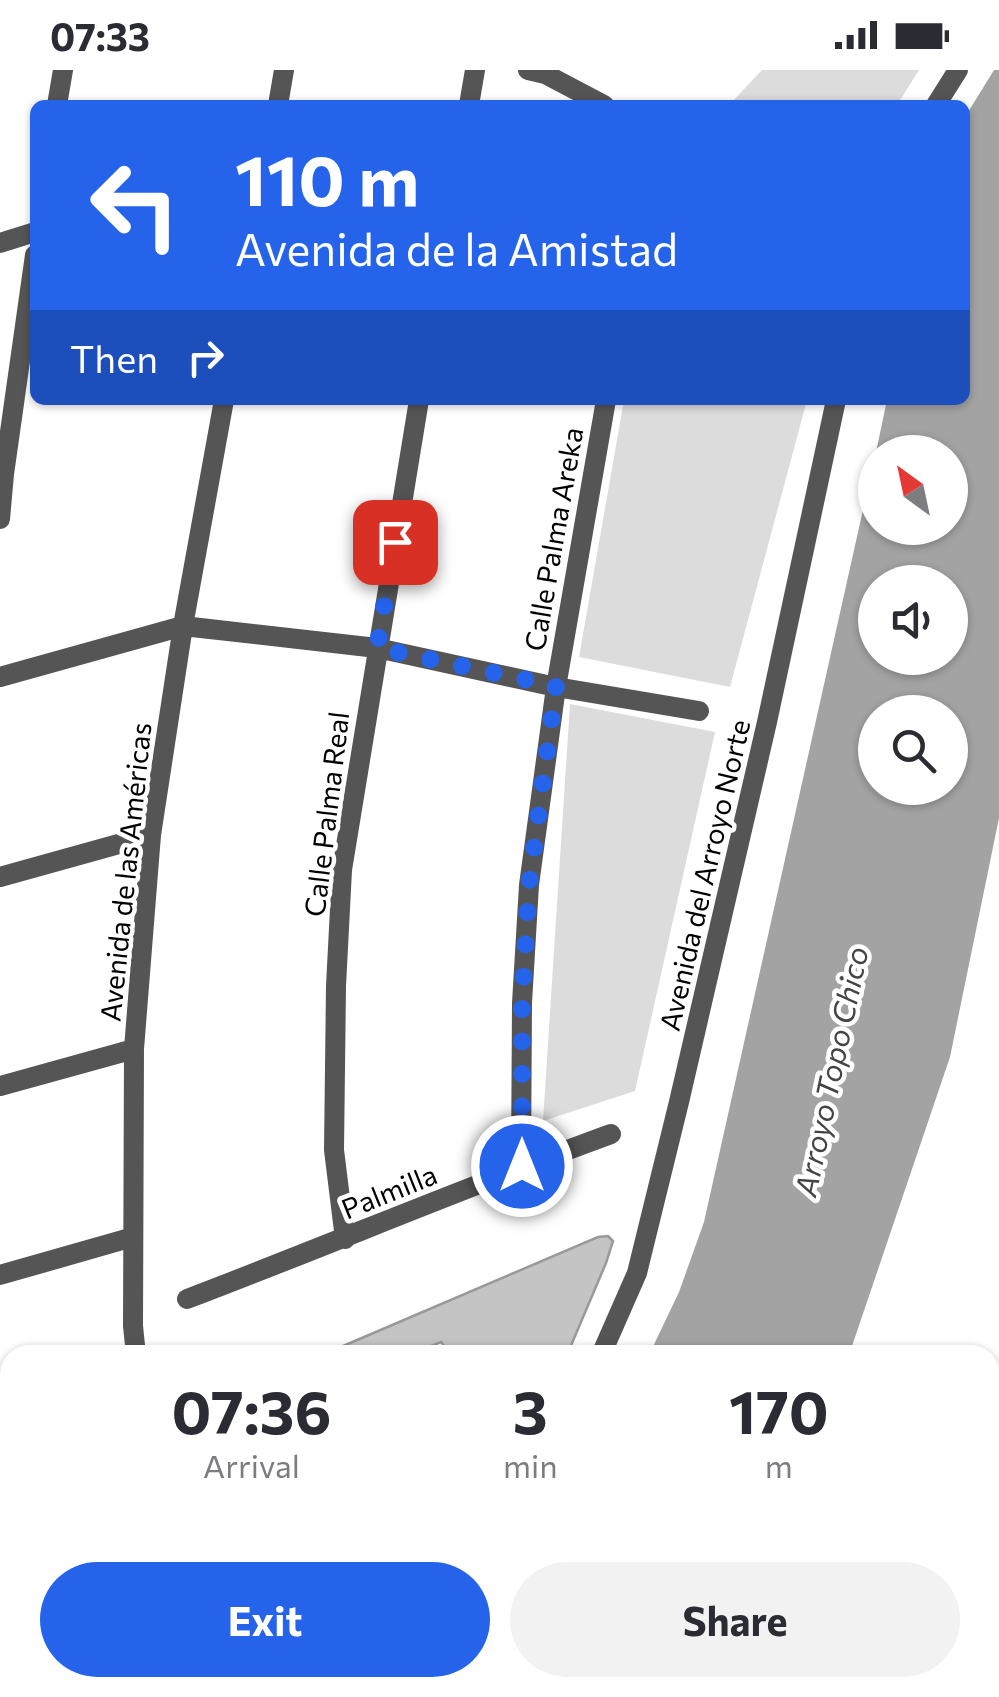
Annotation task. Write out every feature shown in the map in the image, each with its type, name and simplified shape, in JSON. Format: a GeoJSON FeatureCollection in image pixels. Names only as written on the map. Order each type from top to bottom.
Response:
{"type":"FeatureCollection","features":[{"type":"Feature","properties":{"kind":"street"},"geometry":{"type":"LineString","coordinates":[[59,100],[63,70]]}},
{"type":"Feature","properties":{"kind":"street"},"geometry":{"type":"LineString","coordinates":[[279,100],[284,70]]}},
{"type":"Feature","properties":{"kind":"street"},"geometry":{"type":"LineString","coordinates":[[470,100],[475,70]]}},
{"type":"Feature","properties":{"kind":"street"},"geometry":{"type":"LineString","coordinates":[[528,70],[545,74],[594,100]]}},
{"type":"Feature","properties":{"kind":"street"},"geometry":{"type":"LineString","coordinates":[[939,100],[958,70]]}},
{"type":"Feature","properties":{"kind":"street"},"geometry":{"type":"LineString","coordinates":[[0,243],[30,234]]}},
{"type":"Feature","properties":{"kind":"street"},"geometry":{"type":"LineString","coordinates":[[0,519],[2,474],[30,288]]}},
{"type":"Feature","properties":{"kind":"street","name":"Avenida de las Américas"},"geometry":{"type":"LineString","coordinates":[[135,1345],[134,1049],[151,835],[223,405]]}},
{"type":"Feature","properties":{"kind":"street","name":"Calle Palma Real"},"geometry":{"type":"LineString","coordinates":[[345,1239],[334,1150],[342,870],[418,405]]}},
{"type":"Feature","properties":{"kind":"street","name":"Calle Palma Areka"},"geometry":{"type":"LineString","coordinates":[[522,1166],[522,1002],[529,885],[556,686],[605,405]]}},
{"type":"Feature","properties":{"kind":"street","name":"Avenida del Arroyo Norte"},"geometry":{"type":"LineString","coordinates":[[606,1345],[638,1273],[763,741],[835,405]]}},
{"type":"Feature","properties":{"kind":"street"},"geometry":{"type":"LineString","coordinates":[[0,677],[183,626],[377,648],[556,686],[700,711]]}},
{"type":"Feature","properties":{"kind":"street"},"geometry":{"type":"LineString","coordinates":[[0,877],[151,835]]}},
{"type":"Feature","properties":{"kind":"street"},"geometry":{"type":"LineString","coordinates":[[0,1086],[134,1049]]}},
{"type":"Feature","properties":{"kind":"street","name":"Palmilla"},"geometry":{"type":"LineString","coordinates":[[188,1300],[610,1134]]}},
{"type":"Feature","properties":{"kind":"street"},"geometry":{"type":"LineString","coordinates":[[0,1275],[133,1237]]}},
{"type":"Feature","properties":{"kind":"shaded area"},"geometry":{"type":"Polygon","coordinates":[[[762,70],[919,70],[900,100],[734,100],[762,70]]]}},
{"type":"Feature","properties":{"kind":"shaded area"},"geometry":{"type":"Polygon","coordinates":[[[623,405],[806,405],[730,687],[579,657],[623,405]]]}},
{"type":"Feature","properties":{"kind":"shaded area"},"geometry":{"type":"Polygon","coordinates":[[[570,704],[715,732],[635,1091],[543,1121],[570,704]]]}},
{"type":"Feature","properties":{"kind":"water","name":"Arroyo Topo Chico"},"geometry":{"type":"Polygon","coordinates":[[[994,70],[999,70],[999,818],[950,1057],[852,1345],[654,1345],[679,1292],[704,1222],[858,532],[858,545],[968,545],[968,435],[880,435],[886,405],[970,405],[970,109],[994,70]]]}},
{"type":"Feature","properties":{"kind":"building"},"geometry":{"type":"Polygon","coordinates":[[[608,1236],[613,1241],[571,1345],[345,1345],[608,1236]]]}},
{"type":"Feature","properties":{"kind":"route"},"geometry":{"type":"LineString","coordinates":[[395,542],[377,648],[556,686],[529,885],[522,1002],[522,1166]]}}]}
